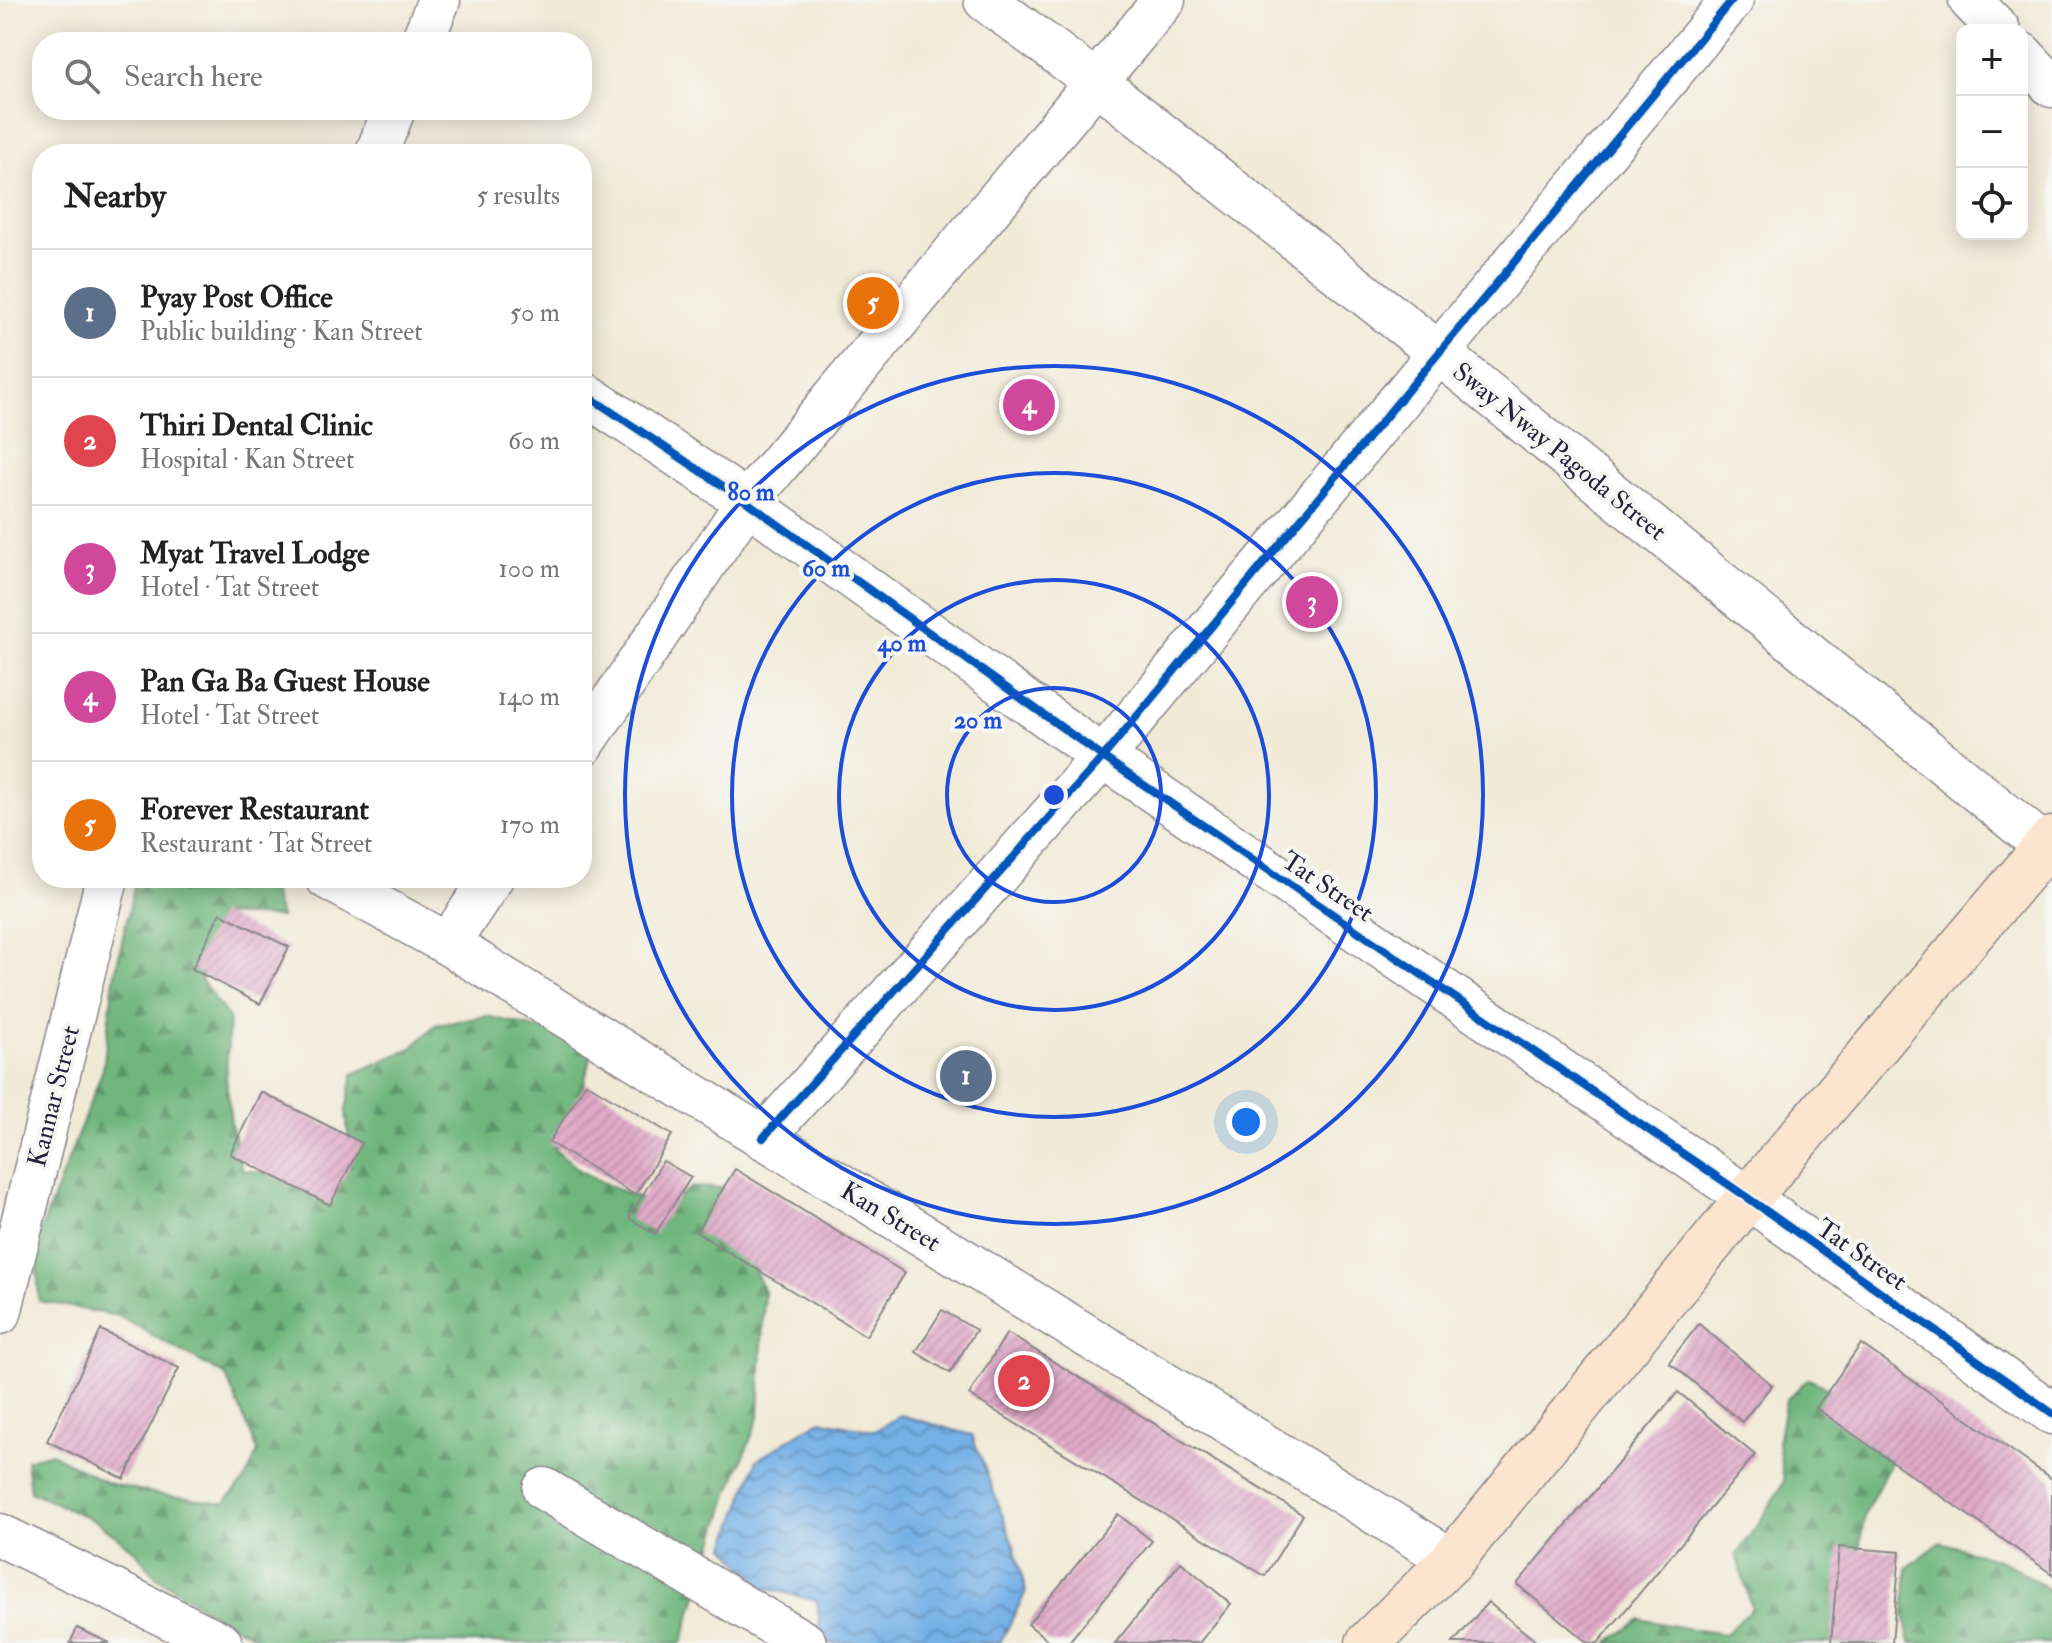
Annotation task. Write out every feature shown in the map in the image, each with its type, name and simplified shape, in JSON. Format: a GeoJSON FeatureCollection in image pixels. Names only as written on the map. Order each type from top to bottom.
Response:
{"type":"FeatureCollection","features":[{"type":"Feature","properties":{"kind":"street"},"geometry":{"type":"LineString","coordinates":[[426,32],[439,0]]}},
{"type":"Feature","properties":{"kind":"street","name":"Sway Nway Pagoda Street"},"geometry":{"type":"LineString","coordinates":[[985,0],[1096,82],[1439,353],[2050,845]]}},
{"type":"Feature","properties":{"kind":"street"},"geometry":{"type":"LineString","coordinates":[[592,731],[747,502],[1164,0]]}},
{"type":"Feature","properties":{"kind":"street"},"geometry":{"type":"LineString","coordinates":[[763,1138],[1103,757],[1732,0]]}},
{"type":"Feature","properties":{"kind":"street"},"geometry":{"type":"LineString","coordinates":[[1970,0],[1993,24]]}},
{"type":"Feature","properties":{"kind":"street"},"geometry":{"type":"LineString","coordinates":[[2028,60],[2052,85]]}},
{"type":"Feature","properties":{"kind":"street"},"geometry":{"type":"LineString","coordinates":[[380,144],[390,120]]}},
{"type":"Feature","properties":{"kind":"street","name":"Tat Street"},"geometry":{"type":"LineString","coordinates":[[592,399],[747,502],[1103,757],[1748,1198],[2052,1413]]}},
{"type":"Feature","properties":{"kind":"street"},"geometry":{"type":"LineString","coordinates":[[1368,1643],[1452,1560],[1748,1198],[2050,845]]}},
{"type":"Feature","properties":{"kind":"street","name":"Kannar Street"},"geometry":{"type":"LineString","coordinates":[[0,1313],[105,888]]}},
{"type":"Feature","properties":{"kind":"street","name":"Kan Street"},"geometry":{"type":"LineString","coordinates":[[345,888],[448,944],[1452,1560]]}},
{"type":"Feature","properties":{"kind":"street"},"geometry":{"type":"LineString","coordinates":[[448,944],[485,888]]}},
{"type":"Feature","properties":{"kind":"street"},"geometry":{"type":"LineString","coordinates":[[544,1489],[805,1643]]}},
{"type":"Feature","properties":{"kind":"street"},"geometry":{"type":"LineString","coordinates":[[0,1535],[221,1643]]}},
{"type":"Feature","properties":{"kind":"green space"},"geometry":{"type":"Polygon","coordinates":[[[134,888],[271,888],[280,917],[219,915],[201,980],[229,1018],[226,1078],[231,1124],[242,1170],[298,1177],[351,1167],[346,1111],[353,1074],[412,1048],[435,1025],[487,1016],[551,1032],[591,1054],[581,1097],[554,1148],[582,1172],[663,1208],[692,1187],[724,1188],[764,1292],[759,1417],[730,1491],[682,1643],[267,1643],[222,1620],[155,1576],[135,1551],[97,1522],[30,1491],[26,1460],[51,1453],[107,1483],[157,1494],[224,1503],[245,1480],[258,1451],[226,1376],[118,1316],[39,1301],[36,1243],[103,1069],[114,978],[134,888]]]}},
{"type":"Feature","properties":{"kind":"green space"},"geometry":{"type":"Polygon","coordinates":[[[1808,1379],[1849,1397],[1894,1456],[1865,1513],[1858,1555],[1883,1643],[1608,1643],[1641,1619],[1725,1634],[1752,1608],[1736,1555],[1784,1482],[1778,1442],[1786,1400],[1808,1379]]]}},
{"type":"Feature","properties":{"kind":"green space"},"geometry":{"type":"Polygon","coordinates":[[[1941,1542],[2010,1564],[2049,1590],[2052,1598],[2052,1643],[1910,1643],[1904,1615],[1907,1568],[1941,1542]]]}},
{"type":"Feature","properties":{"kind":"water"},"geometry":{"type":"Polygon","coordinates":[[[900,1415],[972,1435],[1014,1546],[1026,1592],[998,1643],[822,1643],[817,1601],[761,1587],[726,1546],[757,1460],[820,1420],[875,1431],[900,1415]]]}},
{"type":"Feature","properties":{"kind":"building"},"geometry":{"type":"Polygon","coordinates":[[[220,913],[289,947],[260,1004],[192,969],[220,913]]]}},
{"type":"Feature","properties":{"kind":"building"},"geometry":{"type":"Polygon","coordinates":[[[586,1083],[672,1135],[635,1195],[549,1142],[586,1083]]]}},
{"type":"Feature","properties":{"kind":"building"},"geometry":{"type":"Polygon","coordinates":[[[261,1092],[362,1143],[330,1205],[230,1154],[261,1092]]]}},
{"type":"Feature","properties":{"kind":"building"},"geometry":{"type":"Polygon","coordinates":[[[663,1161],[691,1177],[655,1234],[629,1218],[663,1161]]]}},
{"type":"Feature","properties":{"kind":"building"},"geometry":{"type":"Polygon","coordinates":[[[735,1169],[905,1273],[866,1336],[696,1232],[735,1169]]]}},
{"type":"Feature","properties":{"kind":"building"},"geometry":{"type":"Polygon","coordinates":[[[942,1310],[976,1330],[950,1373],[916,1352],[942,1310]]]}},
{"type":"Feature","properties":{"kind":"building"},"geometry":{"type":"Polygon","coordinates":[[[1699,1324],[1772,1385],[1742,1422],[1669,1362],[1699,1324]]]}},
{"type":"Feature","properties":{"kind":"building"},"geometry":{"type":"Polygon","coordinates":[[[101,1330],[179,1368],[124,1479],[47,1441],[101,1330]]]}},
{"type":"Feature","properties":{"kind":"building"},"geometry":{"type":"Polygon","coordinates":[[[1007,1333],[1303,1515],[1265,1576],[969,1395],[1007,1333]]]}},
{"type":"Feature","properties":{"kind":"building"},"geometry":{"type":"Polygon","coordinates":[[[1861,1344],[2052,1479],[2052,1574],[1816,1408],[1861,1344]]]}},
{"type":"Feature","properties":{"kind":"building"},"geometry":{"type":"Polygon","coordinates":[[[1678,1392],[1755,1455],[1598,1643],[1588,1643],[1517,1584],[1678,1392]]]}},
{"type":"Feature","properties":{"kind":"building"},"geometry":{"type":"Polygon","coordinates":[[[1118,1514],[1152,1541],[1068,1643],[1051,1643],[1028,1624],[1118,1514]]]}},
{"type":"Feature","properties":{"kind":"building"},"geometry":{"type":"Polygon","coordinates":[[[1839,1547],[1900,1552],[1892,1643],[1831,1643],[1839,1547]]]}},
{"type":"Feature","properties":{"kind":"building"},"geometry":{"type":"Polygon","coordinates":[[[1181,1562],[1231,1604],[1199,1643],[1115,1643],[1181,1562]]]}},
{"type":"Feature","properties":{"kind":"building"},"geometry":{"type":"Polygon","coordinates":[[[1488,1602],[1538,1643],[1453,1643],[1488,1602]]]}},
{"type":"Feature","properties":{"kind":"building"},"geometry":{"type":"Polygon","coordinates":[[[77,1628],[110,1643],[70,1643],[77,1628]]]}},
{"type":"Feature","properties":{"kind":"cycle path"},"geometry":{"type":"LineString","coordinates":[[763,1138],[1103,757],[1732,0]]}},
{"type":"Feature","properties":{"kind":"cycle path"},"geometry":{"type":"LineString","coordinates":[[592,399],[747,502],[1103,757],[1748,1198],[2052,1413]]}},
{"type":"Feature","properties":{"kind":"place","name":"Forever Restaurant"},"geometry":{"type":"Point","coordinates":[873,303]}},
{"type":"Feature","properties":{"kind":"place","name":"Pan Ga Ba Guest House"},"geometry":{"type":"Point","coordinates":[1029,405]}},
{"type":"Feature","properties":{"kind":"place","name":"Myat Travel Lodge"},"geometry":{"type":"Point","coordinates":[1312,602]}},
{"type":"Feature","properties":{"kind":"place","name":"Pyay Post Office"},"geometry":{"type":"Point","coordinates":[966,1076]}},
{"type":"Feature","properties":{"kind":"place","name":"Thiri Dental Clinic"},"geometry":{"type":"Point","coordinates":[1024,1381]}}]}
